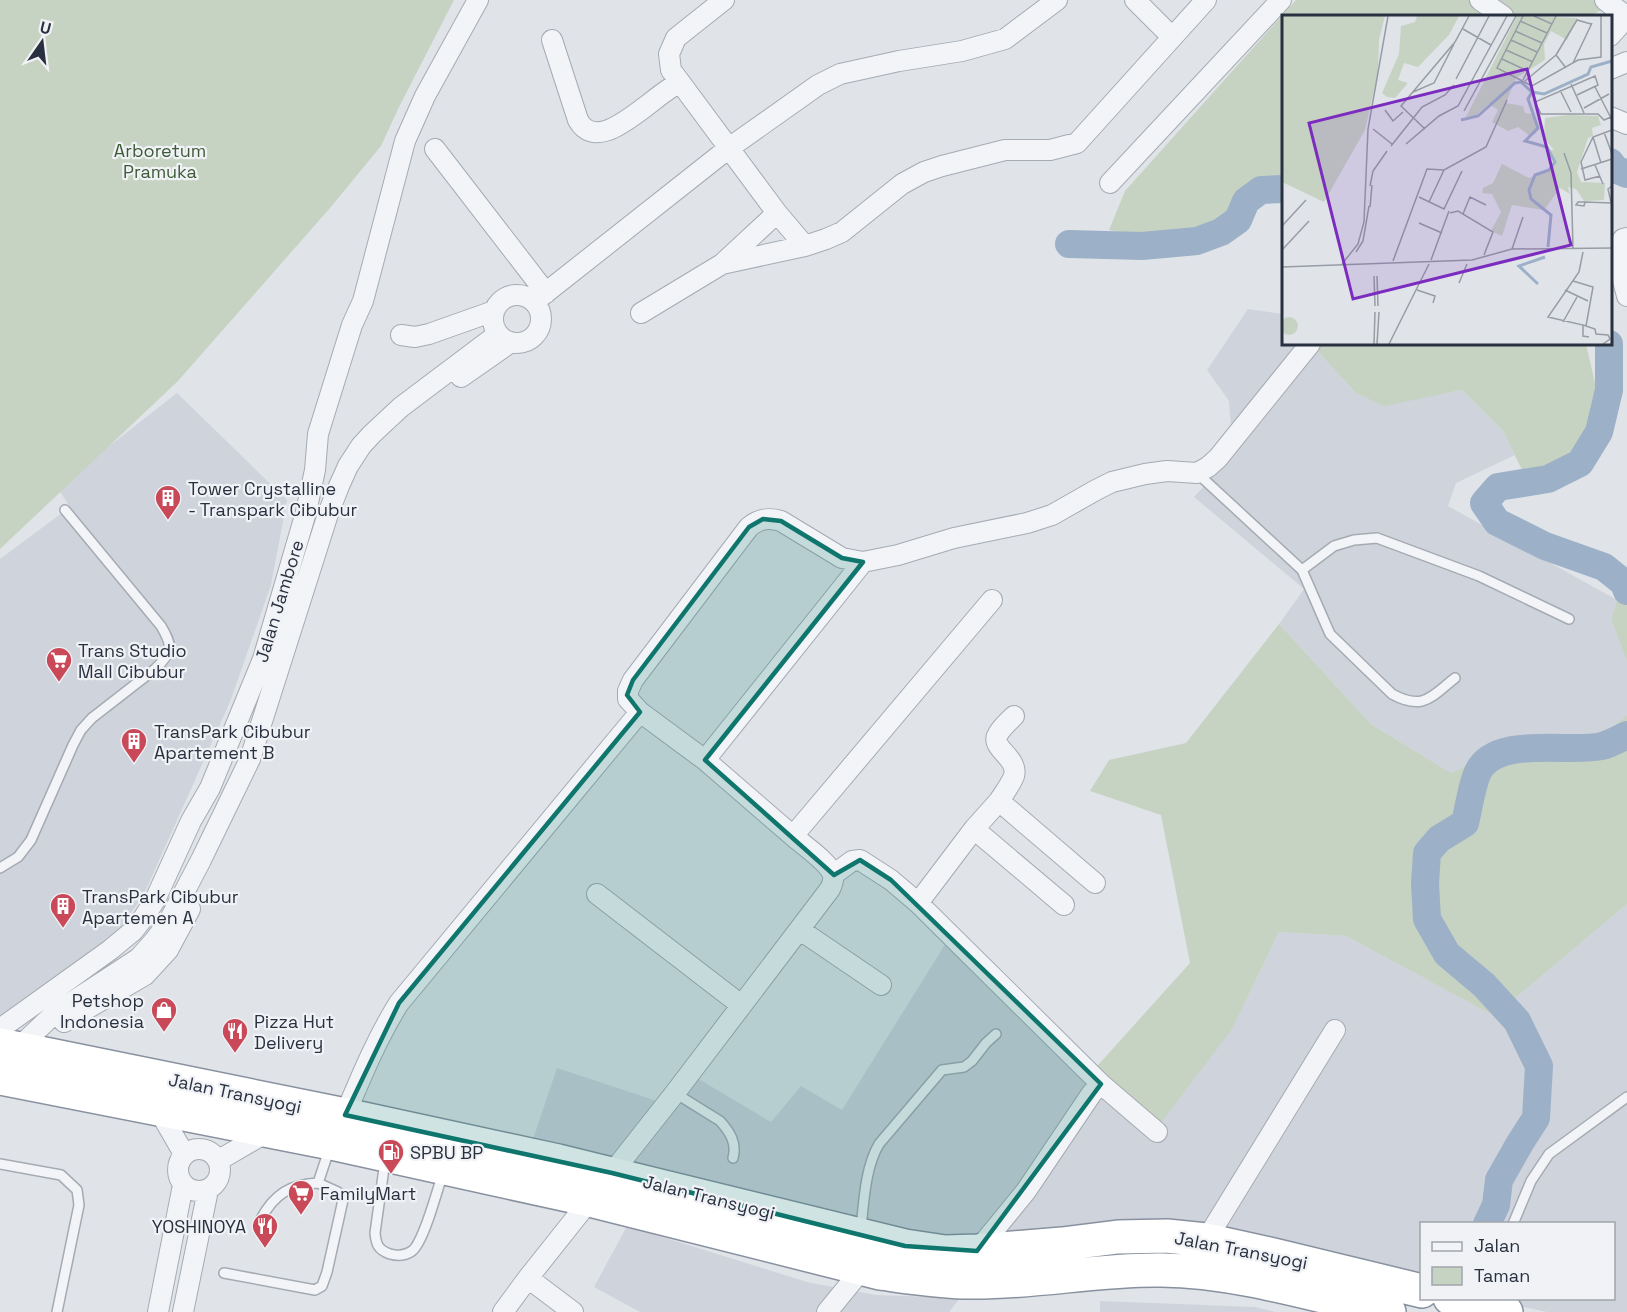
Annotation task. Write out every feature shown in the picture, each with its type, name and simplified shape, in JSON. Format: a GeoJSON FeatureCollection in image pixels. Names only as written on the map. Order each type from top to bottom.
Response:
{"type":"FeatureCollection","features":[{"type":"Feature","properties":{"kind":"highway","name":"Jalan Transyogi"},"geometry":{"type":"LineString","coordinates":[[13,1044],[338,1129],[612,1173],[905,1246],[945,1252],[977,1251],[1118,1237],[1167,1236],[1206,1240],[1420,1291]]}},
{"type":"Feature","properties":{"kind":"highway","name":"Jalan Transyogi"},"geometry":{"type":"LineString","coordinates":[[0,1078],[269,1131],[338,1129],[386,1155],[590,1200],[880,1273],[971,1282],[1160,1270],[1211,1273],[1257,1281],[1389,1312]]}},
{"type":"Feature","properties":{"kind":"highway"},"geometry":{"type":"LineString","coordinates":[[1062,1244],[1068,1277]]}},
{"type":"Feature","properties":{"kind":"street","name":"Jalan Jambore"},"geometry":{"type":"LineString","coordinates":[[13,1044],[141,922],[155,900],[191,821],[210,788],[263,658],[306,512],[315,470],[318,434],[352,325],[363,301],[405,141],[425,96],[478,0]]}},
{"type":"Feature","properties":{"kind":"street"},"geometry":{"type":"LineString","coordinates":[[724,0],[676,38],[669,60],[671,70],[777,213],[805,246]]}},
{"type":"Feature","properties":{"kind":"street"},"geometry":{"type":"LineString","coordinates":[[401,335],[416,337],[429,334],[494,310],[501,301],[512,295],[540,298],[729,148],[818,85],[840,74],[899,61],[962,51],[1005,39],[1057,0]]}},
{"type":"Feature","properties":{"kind":"street"},"geometry":{"type":"LineString","coordinates":[[1135,0],[1172,37]]}},
{"type":"Feature","properties":{"kind":"street"},"geometry":{"type":"LineString","coordinates":[[722,264],[805,246],[842,232],[902,184],[924,172],[1005,150],[1050,150],[1077,142],[1206,0]]}},
{"type":"Feature","properties":{"kind":"street"},"geometry":{"type":"LineString","coordinates":[[1110,183],[1281,0]]}},
{"type":"Feature","properties":{"kind":"street"},"geometry":{"type":"LineString","coordinates":[[1480,0],[1502,15]]}},
{"type":"Feature","properties":{"kind":"street"},"geometry":{"type":"LineString","coordinates":[[1605,0],[1627,17],[1612,35]]}},
{"type":"Feature","properties":{"kind":"street"},"geometry":{"type":"LineString","coordinates":[[552,40],[578,120],[581,126],[588,131],[598,132],[612,129],[679,82]]}},
{"type":"Feature","properties":{"kind":"street"},"geometry":{"type":"LineString","coordinates":[[1612,69],[1627,62]]}},
{"type":"Feature","properties":{"kind":"street"},"geometry":{"type":"LineString","coordinates":[[1612,117],[1627,124]]}},
{"type":"Feature","properties":{"kind":"street"},"geometry":{"type":"LineString","coordinates":[[435,149],[540,298],[541,316],[538,331],[526,341],[504,338],[493,323],[494,310]]}},
{"type":"Feature","properties":{"kind":"street"},"geometry":{"type":"LineString","coordinates":[[641,313],[722,264],[777,213]]}},
{"type":"Feature","properties":{"kind":"street"},"geometry":{"type":"LineString","coordinates":[[1627,238],[1623,239],[1619,247],[1619,259],[1627,296]]}},
{"type":"Feature","properties":{"kind":"street"},"geometry":{"type":"LineString","coordinates":[[13,1044],[55,1013],[142,967],[162,945],[213,864],[258,765],[337,519],[356,471],[379,440],[504,338]]}},
{"type":"Feature","properties":{"kind":"street"},"geometry":{"type":"LineString","coordinates":[[612,1173],[801,930],[833,884],[833,875],[825,864],[705,760],[640,712],[627,695],[633,680],[749,527],[756,522],[772,518],[781,521],[842,558],[863,562],[898,555],[954,538],[1027,523],[1052,515],[1096,490],[1127,478],[1167,471],[1197,473],[1218,458],[1309,345]]}},
{"type":"Feature","properties":{"kind":"street"},"geometry":{"type":"LineString","coordinates":[[705,760],[863,562]]}},
{"type":"Feature","properties":{"kind":"street"},"geometry":{"type":"LineString","coordinates":[[793,836],[992,600]]}},
{"type":"Feature","properties":{"kind":"street"},"geometry":{"type":"LineString","coordinates":[[338,1129],[376,1044],[399,1003],[640,712]]}},
{"type":"Feature","properties":{"kind":"street"},"geometry":{"type":"LineString","coordinates":[[918,903],[974,829],[999,801],[1013,778],[1013,763],[996,743],[996,739],[1014,716]]}},
{"type":"Feature","properties":{"kind":"street"},"geometry":{"type":"LineString","coordinates":[[999,801],[1095,883]]}},
{"type":"Feature","properties":{"kind":"street"},"geometry":{"type":"LineString","coordinates":[[974,829],[1064,905]]}},
{"type":"Feature","properties":{"kind":"street"},"geometry":{"type":"LineString","coordinates":[[833,875],[852,861],[860,860],[891,880],[918,903],[1101,1083],[1157,1132]]}},
{"type":"Feature","properties":{"kind":"street"},"geometry":{"type":"LineString","coordinates":[[597,894],[741,1005]]}},
{"type":"Feature","properties":{"kind":"street"},"geometry":{"type":"LineString","coordinates":[[801,930],[881,985]]}},
{"type":"Feature","properties":{"kind":"street"},"geometry":{"type":"LineString","coordinates":[[1206,1240],[1335,1030]]}},
{"type":"Feature","properties":{"kind":"street"},"geometry":{"type":"LineString","coordinates":[[977,1251],[1026,1191],[1101,1083]]}},
{"type":"Feature","properties":{"kind":"street"},"geometry":{"type":"LineString","coordinates":[[158,1109],[184,1154]]}},
{"type":"Feature","properties":{"kind":"street"},"geometry":{"type":"LineString","coordinates":[[219,1160],[269,1131]]}},
{"type":"Feature","properties":{"kind":"street"},"geometry":{"type":"LineString","coordinates":[[196,1148],[209,1150],[219,1160],[221,1172],[217,1182],[208,1190],[200,1192],[183,1185],[178,1175],[178,1164],[184,1154],[196,1148]]}},
{"type":"Feature","properties":{"kind":"street"},"geometry":{"type":"LineString","coordinates":[[158,1312],[183,1185]]}},
{"type":"Feature","properties":{"kind":"street"},"geometry":{"type":"LineString","coordinates":[[183,1312],[208,1190]]}},
{"type":"Feature","properties":{"kind":"street"},"geometry":{"type":"LineString","coordinates":[[503,1312],[590,1200]]}},
{"type":"Feature","properties":{"kind":"street"},"geometry":{"type":"LineString","coordinates":[[827,1312],[863,1268]]}},
{"type":"Feature","properties":{"kind":"street"},"geometry":{"type":"LineString","coordinates":[[528,1278],[573,1312]]}},
{"type":"Feature","properties":{"kind":"lane"},"geometry":{"type":"LineString","coordinates":[[1197,473],[1302,570],[1330,634],[1392,694],[1415,702],[1428,698],[1455,678]]}},
{"type":"Feature","properties":{"kind":"lane"},"geometry":{"type":"LineString","coordinates":[[0,868],[18,857],[31,840],[81,730],[92,718],[165,660],[170,649],[170,641],[161,626],[65,510]]}},
{"type":"Feature","properties":{"kind":"lane"},"geometry":{"type":"LineString","coordinates":[[1302,570],[1334,546],[1354,540],[1377,538],[1479,576],[1569,619]]}},
{"type":"Feature","properties":{"kind":"lane"},"geometry":{"type":"LineString","coordinates":[[860,1235],[866,1187],[874,1151],[942,1070],[964,1066],[972,1061],[996,1034]]}},
{"type":"Feature","properties":{"kind":"lane"},"geometry":{"type":"LineString","coordinates":[[675,1093],[726,1127],[736,1149],[733,1158]]}},
{"type":"Feature","properties":{"kind":"lane"},"geometry":{"type":"LineString","coordinates":[[1514,1222],[1531,1181],[1549,1154],[1627,1097]]}},
{"type":"Feature","properties":{"kind":"lane"},"geometry":{"type":"LineString","coordinates":[[318,1183],[338,1129]]}},
{"type":"Feature","properties":{"kind":"lane"},"geometry":{"type":"LineString","coordinates":[[386,1155],[375,1233],[376,1244],[382,1251],[392,1254],[402,1256],[413,1250],[420,1240],[445,1168]]}},
{"type":"Feature","properties":{"kind":"lane"},"geometry":{"type":"LineString","coordinates":[[0,1164],[60,1175],[77,1190],[79,1205],[57,1312]]}},
{"type":"Feature","properties":{"kind":"lane"},"geometry":{"type":"LineString","coordinates":[[224,1273],[315,1290],[322,1286],[343,1200],[338,1192],[318,1183],[301,1183],[290,1188],[266,1210],[261,1219]]}},
{"type":"Feature","properties":{"kind":"highlighted area"},"geometry":{"type":"Polygon","coordinates":[[[763,519],[781,521],[842,558],[863,562],[705,760],[834,875],[860,860],[891,880],[1101,1084],[977,1251],[905,1246],[612,1173],[345,1115],[399,1003],[640,712],[627,695],[633,680],[749,527],[763,519]]]}},
{"type":"Feature","properties":{"kind":"shaded area"},"geometry":{"type":"Polygon","coordinates":[[[1248,309],[1282,314],[1282,345],[1312,345],[1356,393],[1384,405],[1462,390],[1503,431],[1515,455],[1456,483],[1448,506],[1617,600],[1611,619],[1627,662],[1627,715],[1594,743],[1519,739],[1451,773],[1371,724],[1279,624],[1304,589],[1194,497],[1233,455],[1229,401],[1207,370],[1248,309]]]}},
{"type":"Feature","properties":{"kind":"shaded area"},"geometry":{"type":"Polygon","coordinates":[[[177,393],[287,500],[271,585],[230,702],[143,896],[118,931],[0,1020],[0,559],[70,507],[57,487],[177,393]]]}},
{"type":"Feature","properties":{"kind":"shaded area"},"geometry":{"type":"Polygon","coordinates":[[[1627,904],[1627,1312],[1547,1312],[1492,1300],[1615,1300],[1615,1222],[1420,1222],[1420,1284],[1171,1228],[988,1244],[897,1235],[532,1142],[557,1068],[675,1107],[697,1078],[771,1122],[801,1086],[842,1110],[954,930],[1116,1101],[1232,1029],[1279,932],[1346,936],[1494,1016],[1627,904]]]}},
{"type":"Feature","properties":{"kind":"shaded area"},"geometry":{"type":"Polygon","coordinates":[[[627,1226],[807,1282],[876,1295],[960,1298],[949,1312],[640,1312],[594,1287],[627,1226]]]}},
{"type":"Feature","properties":{"kind":"shaded area"},"geometry":{"type":"Polygon","coordinates":[[[1100,1301],[1255,1307],[1275,1312],[1100,1312],[1100,1301]]]}},
{"type":"Feature","properties":{"kind":"green space","name":"Arboretum Pramuka"},"geometry":{"type":"Polygon","coordinates":[[[0,0],[454,0],[381,146],[330,208],[178,381],[0,549],[0,0]]]}},
{"type":"Feature","properties":{"kind":"green space"},"geometry":{"type":"Polygon","coordinates":[[[1296,0],[1624,0],[1591,15],[1283,15],[1296,0]]]}},
{"type":"Feature","properties":{"kind":"green space"},"geometry":{"type":"Polygon","coordinates":[[[1282,16],[1282,185],[1179,242],[1109,230],[1125,191],[1282,16]]]}},
{"type":"Feature","properties":{"kind":"green space"},"geometry":{"type":"Polygon","coordinates":[[[1312,345],[1586,345],[1600,405],[1574,466],[1524,474],[1503,431],[1462,390],[1384,406],[1356,393],[1312,345]]]}},
{"type":"Feature","properties":{"kind":"green space"},"geometry":{"type":"Polygon","coordinates":[[[1617,600],[1627,603],[1627,662],[1611,619],[1617,600]]]}},
{"type":"Feature","properties":{"kind":"green space"},"geometry":{"type":"Polygon","coordinates":[[[1279,624],[1371,724],[1451,773],[1520,739],[1594,743],[1627,715],[1627,904],[1494,1016],[1346,936],[1279,932],[1232,1029],[1157,1128],[1090,1074],[1190,963],[1161,815],[1090,791],[1109,760],[1186,743],[1279,624]]]}},
{"type":"Feature","properties":{"kind":"waterway"},"geometry":{"type":"LineString","coordinates":[[1612,165],[1615,169],[1627,174]]}},
{"type":"Feature","properties":{"kind":"waterway"},"geometry":{"type":"LineString","coordinates":[[1069,244],[1142,246],[1197,241],[1221,232],[1238,220],[1246,201],[1261,190],[1282,189]]}},
{"type":"Feature","properties":{"kind":"waterway"},"geometry":{"type":"LineString","coordinates":[[1609,345],[1609,390],[1599,432],[1580,463],[1548,479],[1498,487],[1484,503],[1497,522],[1545,546],[1604,567],[1624,583],[1627,591]]}},
{"type":"Feature","properties":{"kind":"waterway"},"geometry":{"type":"LineString","coordinates":[[1488,1222],[1496,1205],[1499,1180],[1536,1118],[1539,1066],[1517,1021],[1484,985],[1447,954],[1427,919],[1425,883],[1427,853],[1439,839],[1465,823],[1477,774],[1486,762],[1499,754],[1533,748],[1602,746],[1627,735]]}},
{"type":"Feature","properties":{"kind":"place","name":"Tower Crystalline - Transpark Cibubur"},"geometry":{"type":"Point","coordinates":[168,521]}},
{"type":"Feature","properties":{"kind":"place","name":"Trans Studio Mall Cibubur"},"geometry":{"type":"Point","coordinates":[59,683]}},
{"type":"Feature","properties":{"kind":"place","name":"TransPark Cibubur Apartement B"},"geometry":{"type":"Point","coordinates":[134,764]}},
{"type":"Feature","properties":{"kind":"place","name":"TransPark Cibubur Apartemen A"},"geometry":{"type":"Point","coordinates":[63,929]}},
{"type":"Feature","properties":{"kind":"place","name":"Petshop Indonesia"},"geometry":{"type":"Point","coordinates":[164,1033]}},
{"type":"Feature","properties":{"kind":"place","name":"Pizza Hut Delivery"},"geometry":{"type":"Point","coordinates":[235,1054]}},
{"type":"Feature","properties":{"kind":"place","name":"SPBU BP"},"geometry":{"type":"Point","coordinates":[391,1175]}},
{"type":"Feature","properties":{"kind":"place","name":"FamilyMart"},"geometry":{"type":"Point","coordinates":[301,1216]}},
{"type":"Feature","properties":{"kind":"place","name":"YOSHINOYA"},"geometry":{"type":"Point","coordinates":[265,1249]}}]}
